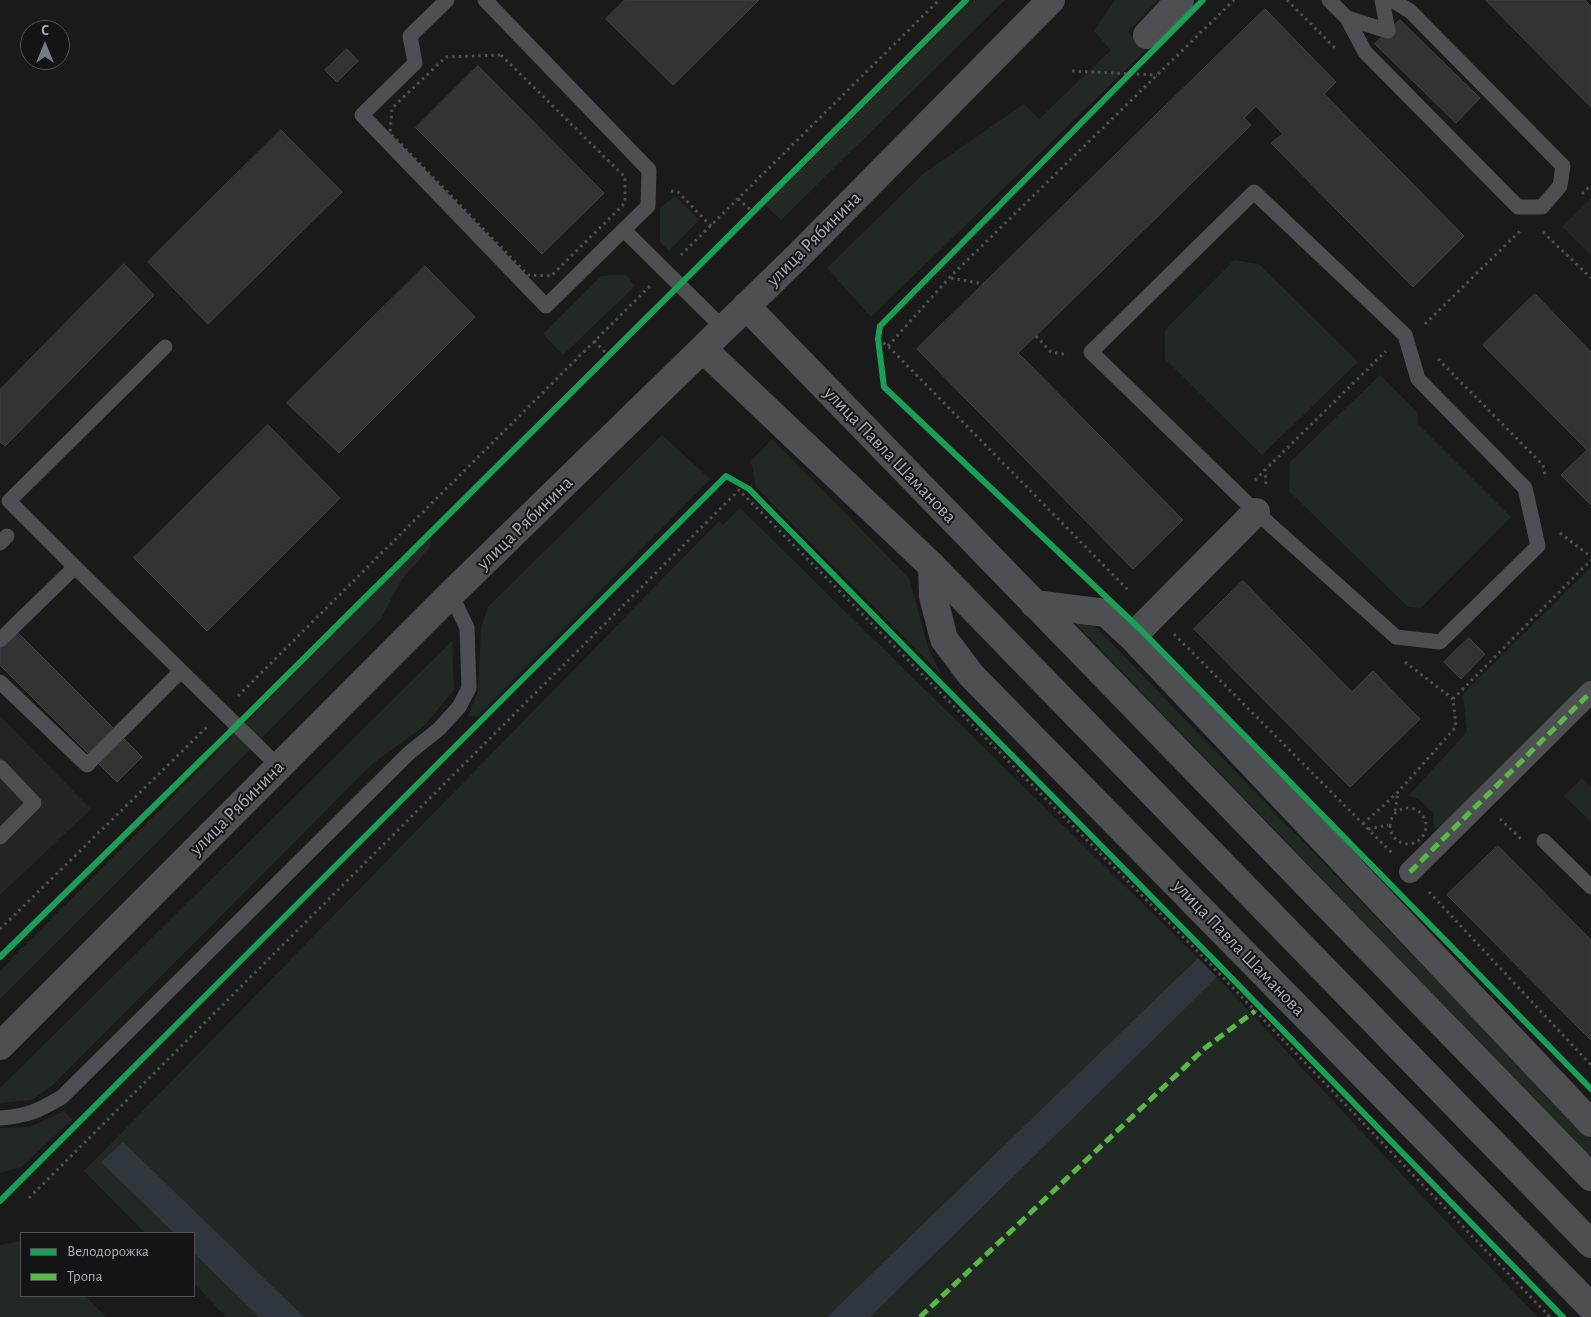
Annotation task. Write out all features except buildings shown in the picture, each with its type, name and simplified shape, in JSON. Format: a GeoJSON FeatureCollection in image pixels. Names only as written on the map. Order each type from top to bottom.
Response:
{"type":"FeatureCollection","features":[{"type":"Feature","properties":{"kind":"street","name":"улица Рябинина"},"geometry":{"type":"LineString","coordinates":[[0,1046],[451,594],[724,329],[1051,0]]}},
{"type":"Feature","properties":{"kind":"street"},"geometry":{"type":"LineString","coordinates":[[1147,35],[1180,0]]}},
{"type":"Feature","properties":{"kind":"street","name":"улица Павла Шаманова"},"geometry":{"type":"LineString","coordinates":[[746,306],[1591,1177]]}},
{"type":"Feature","properties":{"kind":"street"},"geometry":{"type":"LineString","coordinates":[[703,349],[932,566],[1591,1244]]}},
{"type":"Feature","properties":{"kind":"street"},"geometry":{"type":"LineString","coordinates":[[1132,637],[1262,518]]}},
{"type":"Feature","properties":{"kind":"street","name":"улица Павла Шаманова"},"geometry":{"type":"LineString","coordinates":[[932,566],[933,596],[944,639],[971,675],[1591,1306]]}},
{"type":"Feature","properties":{"kind":"street"},"geometry":{"type":"LineString","coordinates":[[1034,604],[1106,613],[1132,637],[1591,1124]]}},
{"type":"Feature","properties":{"kind":"street"},"geometry":{"type":"LineString","coordinates":[[1410,872],[1591,692]]}},
{"type":"Feature","properties":{"kind":"lane"},"geometry":{"type":"LineString","coordinates":[[447,0],[410,36],[415,63],[362,114],[546,306],[648,206],[649,170],[485,0]]}},
{"type":"Feature","properties":{"kind":"lane"},"geometry":{"type":"LineString","coordinates":[[1329,0],[1347,18],[1365,52],[1518,207],[1542,207],[1560,186],[1563,166],[1410,11],[1392,0]]}},
{"type":"Feature","properties":{"kind":"lane"},"geometry":{"type":"LineString","coordinates":[[1347,18],[1388,31],[1382,0]]}},
{"type":"Feature","properties":{"kind":"lane"},"geometry":{"type":"LineString","coordinates":[[1254,192],[1411,333],[1418,379],[1525,488],[1538,546],[1440,642],[1396,637],[1262,518],[1091,352],[1254,192]]}},
{"type":"Feature","properties":{"kind":"lane"},"geometry":{"type":"LineString","coordinates":[[624,230],[724,329]]}},
{"type":"Feature","properties":{"kind":"lane"},"geometry":{"type":"LineString","coordinates":[[165,347],[9,501],[278,766]]}},
{"type":"Feature","properties":{"kind":"lane"},"geometry":{"type":"LineString","coordinates":[[0,640],[75,567]]}},
{"type":"Feature","properties":{"kind":"lane"},"geometry":{"type":"LineString","coordinates":[[0,1118],[36,1112],[62,1097],[409,753],[439,729],[459,707],[469,688],[467,628],[451,594]]}},
{"type":"Feature","properties":{"kind":"lane"},"geometry":{"type":"LineString","coordinates":[[0,682],[86,766],[181,671]]}},
{"type":"Feature","properties":{"kind":"lane"},"geometry":{"type":"LineString","coordinates":[[0,767],[34,803],[0,837]]}},
{"type":"Feature","properties":{"kind":"lane"},"geometry":{"type":"LineString","coordinates":[[1544,841],[1591,887]]}},
{"type":"Feature","properties":{"kind":"path"},"geometry":{"type":"LineString","coordinates":[[0,929],[222,712],[939,0]]}},
{"type":"Feature","properties":{"kind":"path"},"geometry":{"type":"LineString","coordinates":[[888,346],[950,277],[1234,0]]}},
{"type":"Feature","properties":{"kind":"path"},"geometry":{"type":"LineString","coordinates":[[446,57],[501,55],[625,177],[625,203],[551,276],[528,275]]}},
{"type":"Feature","properties":{"kind":"path"},"geometry":{"type":"LineString","coordinates":[[1122,81],[1136,68]]}},
{"type":"Feature","properties":{"kind":"path"},"geometry":{"type":"LineString","coordinates":[[1072,71],[1158,75]]}},
{"type":"Feature","properties":{"kind":"path"},"geometry":{"type":"LineString","coordinates":[[738,199],[752,212]]}},
{"type":"Feature","properties":{"kind":"path"},"geometry":{"type":"LineString","coordinates":[[746,218],[759,205]]}},
{"type":"Feature","properties":{"kind":"path"},"geometry":{"type":"LineString","coordinates":[[1262,518],[1265,470],[1385,352],[1411,333],[1520,231]]}},
{"type":"Feature","properties":{"kind":"path"},"geometry":{"type":"LineString","coordinates":[[1543,232],[1591,278]]}},
{"type":"Feature","properties":{"kind":"path"},"geometry":{"type":"LineString","coordinates":[[950,277],[984,284]]}},
{"type":"Feature","properties":{"kind":"path"},"geometry":{"type":"LineString","coordinates":[[1411,333],[1543,465],[1546,483]]}},
{"type":"Feature","properties":{"kind":"path"},"geometry":{"type":"LineString","coordinates":[[879,336],[1153,616],[1368,829],[1591,1064]]}},
{"type":"Feature","properties":{"kind":"path"},"geometry":{"type":"LineString","coordinates":[[879,336],[879,348]]}},
{"type":"Feature","properties":{"kind":"path"},"geometry":{"type":"LineString","coordinates":[[1036,336],[1051,352],[1074,356]]}},
{"type":"Feature","properties":{"kind":"path"},"geometry":{"type":"LineString","coordinates":[[594,341],[609,356]]}},
{"type":"Feature","properties":{"kind":"path"},"geometry":{"type":"LineString","coordinates":[[602,363],[616,350]]}},
{"type":"Feature","properties":{"kind":"path"},"geometry":{"type":"LineString","coordinates":[[741,484],[749,489]]}},
{"type":"Feature","properties":{"kind":"path"},"geometry":{"type":"LineString","coordinates":[[29,1198],[739,490],[1210,964],[1550,1317]]}},
{"type":"Feature","properties":{"kind":"path"},"geometry":{"type":"LineString","coordinates":[[756,496],[1412,1163]]}},
{"type":"Feature","properties":{"kind":"path"},"geometry":{"type":"LineString","coordinates":[[1453,699],[1591,559],[1556,530]]}},
{"type":"Feature","properties":{"kind":"path"},"geometry":{"type":"LineString","coordinates":[[1362,824],[1398,792],[1456,727],[1453,699],[1400,659]]}},
{"type":"Feature","properties":{"kind":"path"},"geometry":{"type":"LineString","coordinates":[[1395,811],[1409,806],[1422,813],[1427,827],[1421,840],[1407,845],[1394,840],[1388,825],[1395,811],[1398,792]]}},
{"type":"Feature","properties":{"kind":"path"},"geometry":{"type":"LineString","coordinates":[[1368,829],[1388,825]]}},
{"type":"Feature","properties":{"kind":"shaded area"},"geometry":{"type":"Polygon","coordinates":[[[973,0],[1005,0],[781,220],[765,205],[973,0]]]}},
{"type":"Feature","properties":{"kind":"shaded area"},"geometry":{"type":"Polygon","coordinates":[[[1115,0],[1158,0],[1128,32],[1146,50],[871,317],[827,268],[924,173],[1024,104],[1039,119],[1111,50],[1094,31],[1115,0]]]}},
{"type":"Feature","properties":{"kind":"shaded area"},"geometry":{"type":"Polygon","coordinates":[[[675,196],[699,220],[669,251],[660,242],[660,208],[675,196]]]}},
{"type":"Feature","properties":{"kind":"shaded area"},"geometry":{"type":"Polygon","coordinates":[[[1591,198],[1591,255],[1562,227],[1591,198]]]}},
{"type":"Feature","properties":{"kind":"shaded area"},"geometry":{"type":"Polygon","coordinates":[[[1234,260],[1259,264],[1358,362],[1262,455],[1165,359],[1165,330],[1234,260]]]}},
{"type":"Feature","properties":{"kind":"shaded area"},"geometry":{"type":"Polygon","coordinates":[[[626,275],[635,286],[563,355],[543,334],[601,276],[626,275]]]}},
{"type":"Feature","properties":{"kind":"shaded area"},"geometry":{"type":"Polygon","coordinates":[[[1380,375],[1418,413],[1418,424],[1511,517],[1421,608],[1408,607],[1289,491],[1290,462],[1380,375]]]}},
{"type":"Feature","properties":{"kind":"shaded area"},"geometry":{"type":"Polygon","coordinates":[[[662,435],[710,479],[477,717],[468,716],[478,691],[481,628],[488,607],[662,435]]]}},
{"type":"Feature","properties":{"kind":"shaded area"},"geometry":{"type":"Polygon","coordinates":[[[772,439],[909,578],[928,647],[942,676],[756,487],[751,461],[772,439]]]}},
{"type":"Feature","properties":{"kind":"shaded area"},"geometry":{"type":"Polygon","coordinates":[[[740,508],[1198,958],[1177,978],[1196,997],[1217,977],[1538,1317],[226,1317],[195,1284],[195,1232],[144,1232],[84,1171],[719,521],[723,525],[740,508]]]}},
{"type":"Feature","properties":{"kind":"shaded area"},"geometry":{"type":"Polygon","coordinates":[[[431,536],[430,547],[400,582],[381,619],[0,999],[0,971],[431,536]]]}},
{"type":"Feature","properties":{"kind":"shaded area"},"geometry":{"type":"Polygon","coordinates":[[[1591,567],[1591,684],[1445,829],[1434,827],[1433,813],[1417,798],[1408,796],[1467,732],[1463,694],[1591,567]]]}},
{"type":"Feature","properties":{"kind":"shaded area"},"geometry":{"type":"Polygon","coordinates":[[[1073,621],[1092,623],[1591,1140],[1591,1157],[1073,621]]]}},
{"type":"Feature","properties":{"kind":"shaded area"},"geometry":{"type":"Polygon","coordinates":[[[452,641],[454,690],[424,726],[372,764],[53,1085],[32,1100],[0,1103],[0,1088],[452,641]]]}},
{"type":"Feature","properties":{"kind":"shaded area"},"geometry":{"type":"Polygon","coordinates":[[[0,716],[91,809],[0,895],[0,716]]]}},
{"type":"Feature","properties":{"kind":"shaded area"},"geometry":{"type":"Polygon","coordinates":[[[1582,778],[1591,787],[1591,822],[1564,796],[1582,778]]]}},
{"type":"Feature","properties":{"kind":"shaded area"},"geometry":{"type":"Polygon","coordinates":[[[1198,958],[1217,977],[870,1317],[827,1317],[1198,958]]]}},
{"type":"Feature","properties":{"kind":"shaded area"},"geometry":{"type":"Polygon","coordinates":[[[64,1111],[72,1120],[21,1167],[0,1173],[0,1128],[30,1127],[64,1111]]]}},
{"type":"Feature","properties":{"kind":"shaded area"},"geometry":{"type":"Polygon","coordinates":[[[123,1142],[304,1317],[259,1317],[195,1254],[195,1232],[173,1232],[101,1162],[123,1142]]]}},
{"type":"Feature","properties":{"kind":"shaded area"},"geometry":{"type":"Polygon","coordinates":[[[20,1241],[20,1297],[86,1297],[106,1317],[0,1317],[0,1245],[20,1241]]]}},
{"type":"Feature","properties":{"kind":"marked path"},"geometry":{"type":"LineString","coordinates":[[1410,872],[1591,692]]}},
{"type":"Feature","properties":{"kind":"marked path"},"geometry":{"type":"LineString","coordinates":[[920,1317],[1205,1048],[1255,1011]]}},
{"type":"Feature","properties":{"kind":"cycle path"},"geometry":{"type":"LineString","coordinates":[[0,957],[237,725],[966,0]]}},
{"type":"Feature","properties":{"kind":"cycle path"},"geometry":{"type":"LineString","coordinates":[[1203,0],[880,326],[878,339],[884,387],[1140,629],[1591,1089]]}},
{"type":"Feature","properties":{"kind":"cycle path"},"geometry":{"type":"LineString","coordinates":[[0,1201],[726,476],[749,489],[1563,1317]]}}]}
